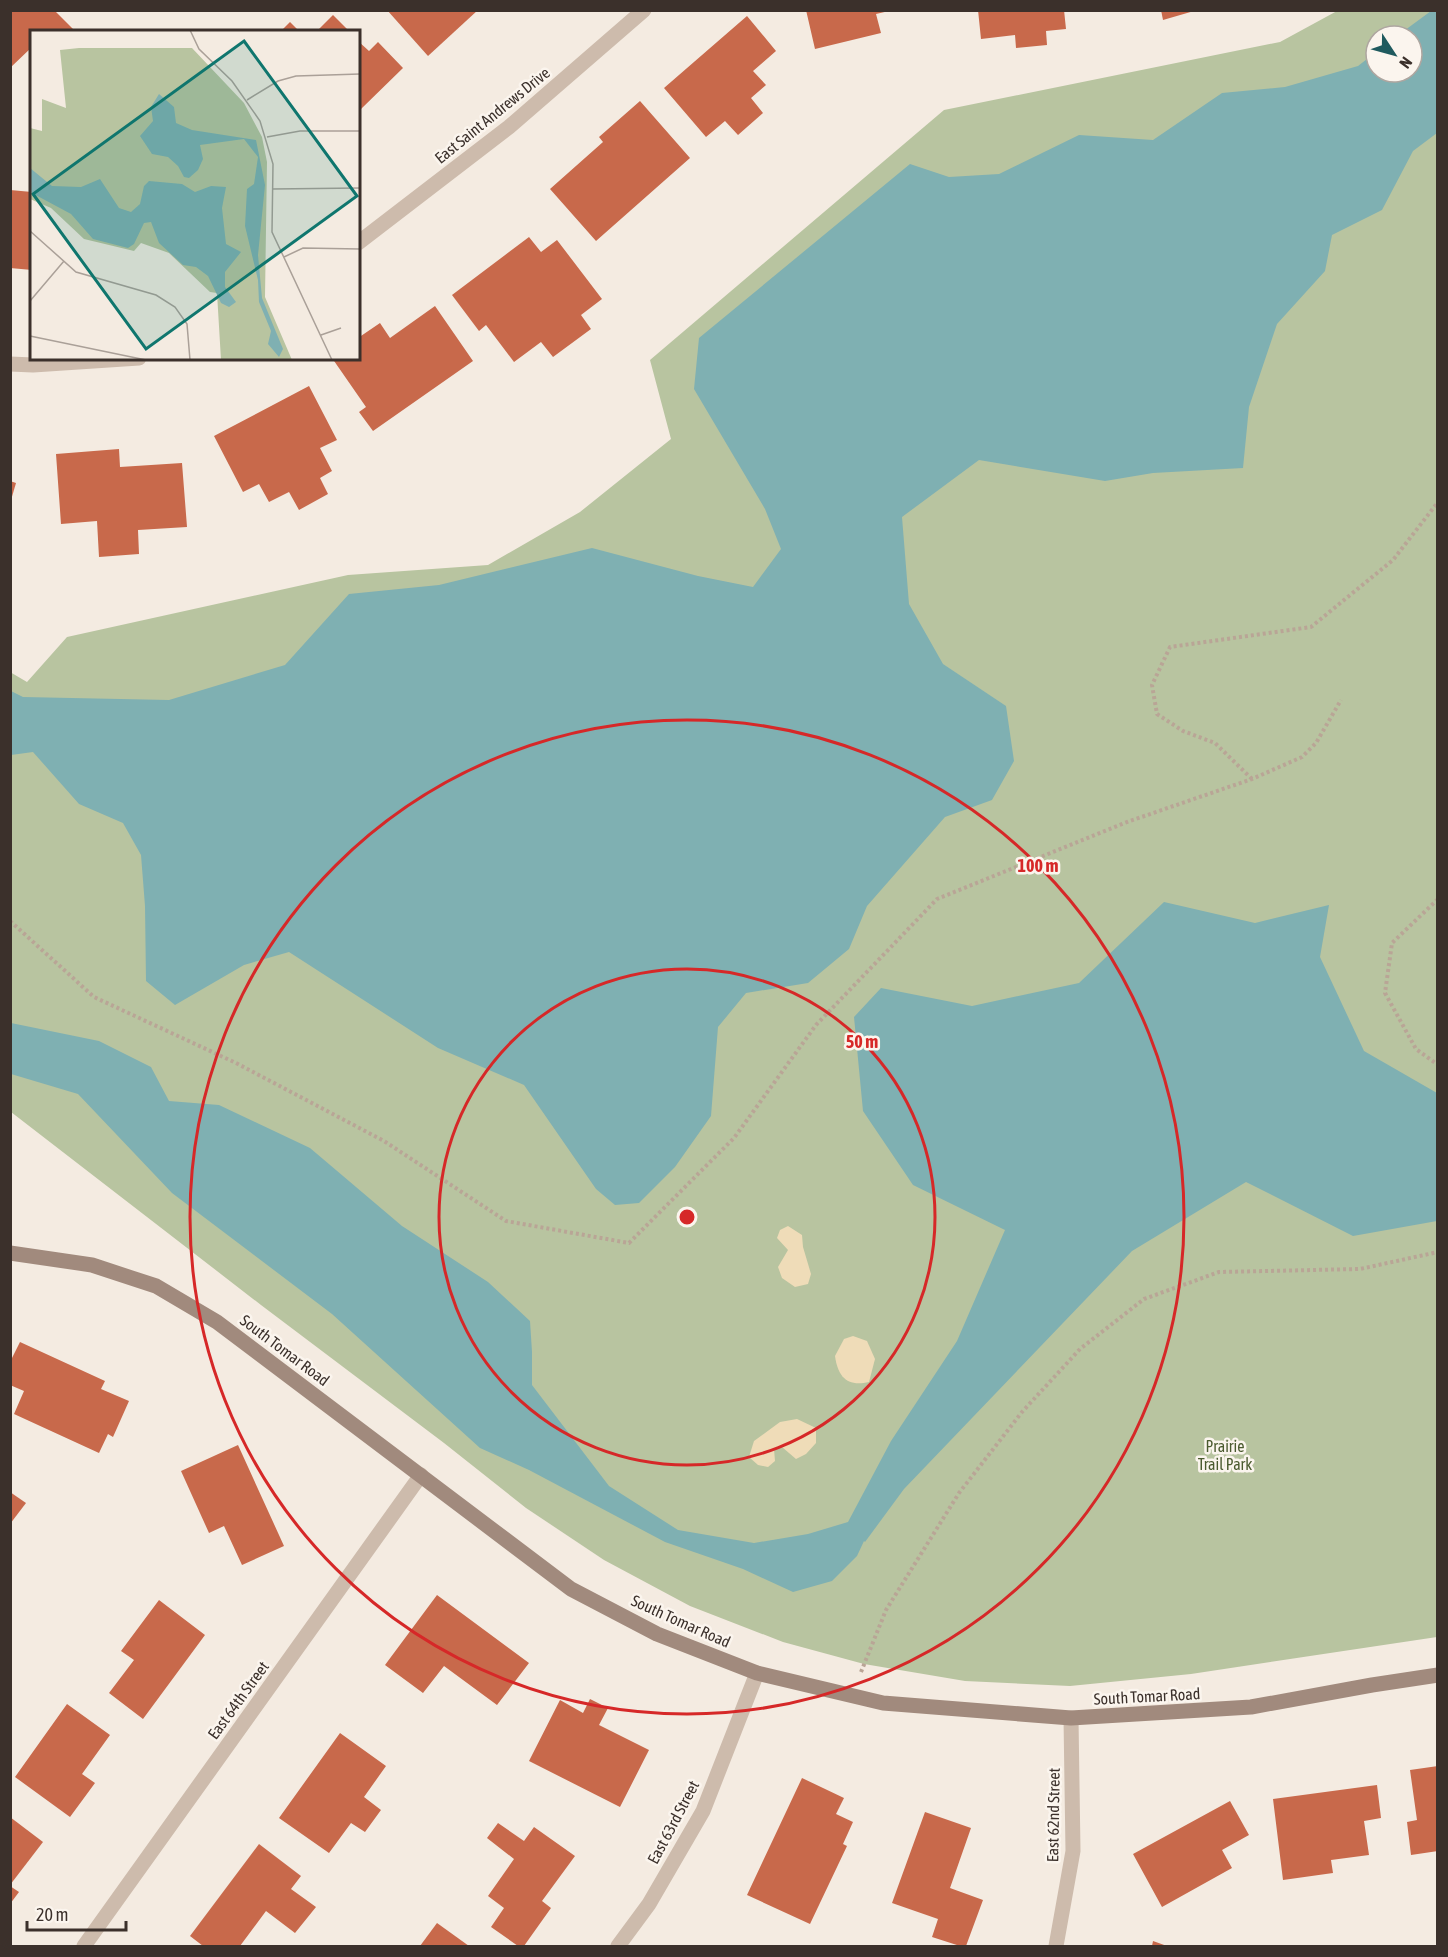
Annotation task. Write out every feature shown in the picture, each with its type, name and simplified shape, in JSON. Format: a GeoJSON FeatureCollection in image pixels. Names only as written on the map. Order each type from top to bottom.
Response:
{"type":"FeatureCollection","features":[{"type":"Feature","properties":{"kind":"street","name":"East Saint Andrews Drive"},"geometry":{"type":"LineString","coordinates":[[360,241],[509,127],[644,10]]}},
{"type":"Feature","properties":{"kind":"street"},"geometry":{"type":"LineString","coordinates":[[10,364],[33,365],[109,360]]}},
{"type":"Feature","properties":{"kind":"street","name":"South Tomar Road"},"geometry":{"type":"LineString","coordinates":[[10,1253],[92,1265],[156,1286],[217,1322],[571,1588],[657,1634],[757,1673],[882,1703],[1071,1718],[1251,1707],[1372,1684],[1437,1675]]}},
{"type":"Feature","properties":{"kind":"street","name":"East 64th Street"},"geometry":{"type":"LineString","coordinates":[[84,1947],[421,1475]]}},
{"type":"Feature","properties":{"kind":"street","name":"East 63rd Street"},"geometry":{"type":"LineString","coordinates":[[618,1947],[649,1904],[703,1811],[757,1673]]}},
{"type":"Feature","properties":{"kind":"street","name":"East 62nd Street"},"geometry":{"type":"LineString","coordinates":[[1056,1947],[1073,1851],[1071,1718]]}},
{"type":"Feature","properties":{"kind":"path"},"geometry":{"type":"LineString","coordinates":[[1252,779],[1215,742],[1184,731],[1157,714],[1152,686],[1170,647],[1311,627],[1393,560],[1437,502]]}},
{"type":"Feature","properties":{"kind":"path"},"geometry":{"type":"LineString","coordinates":[[10,921],[94,997],[236,1063],[374,1135],[506,1221],[629,1243],[734,1138],[816,1025],[937,899],[1127,822],[1252,779],[1302,757],[1316,743],[1341,700]]}},
{"type":"Feature","properties":{"kind":"path"},"geometry":{"type":"LineString","coordinates":[[1437,899],[1392,943],[1385,993],[1416,1049],[1437,1065]]}},
{"type":"Feature","properties":{"kind":"path"},"geometry":{"type":"LineString","coordinates":[[854,1696],[886,1610],[959,1493],[1022,1412],[1080,1349],[1144,1299],[1219,1272],[1360,1269],[1437,1252]]}},
{"type":"Feature","properties":{"kind":"green space","name":"Prairie Trail Park"},"geometry":{"type":"Polygon","coordinates":[[[1337,11],[1437,11],[1437,1637],[1191,1674],[1070,1686],[965,1681],[864,1664],[783,1642],[690,1606],[604,1560],[526,1508],[11,1112],[10,672],[27,682],[67,637],[348,575],[488,565],[580,512],[671,439],[650,360],[944,110],[1280,42],[1337,11]]]}},
{"type":"Feature","properties":{"kind":"sand"},"geometry":{"type":"Polygon","coordinates":[[[788,1226],[802,1235],[811,1274],[808,1284],[795,1287],[782,1278],[778,1267],[788,1250],[777,1238],[780,1230],[788,1226]]]}},
{"type":"Feature","properties":{"kind":"sand"},"geometry":{"type":"Polygon","coordinates":[[[853,1336],[867,1341],[875,1359],[869,1382],[849,1382],[838,1370],[835,1356],[844,1339],[853,1336]]]}},
{"type":"Feature","properties":{"kind":"sand"},"geometry":{"type":"Polygon","coordinates":[[[797,1419],[816,1428],[816,1443],[806,1454],[796,1459],[782,1447],[774,1449],[775,1461],[768,1467],[758,1465],[749,1457],[754,1441],[780,1422],[797,1419]]]}},
{"type":"Feature","properties":{"kind":"water"},"geometry":{"type":"Polygon","coordinates":[[[1431,11],[1437,11],[1437,133],[1413,151],[1382,210],[1332,235],[1325,271],[1277,324],[1249,407],[1243,468],[1153,473],[1105,481],[979,460],[902,517],[909,604],[943,664],[1006,706],[1014,761],[992,800],[945,817],[867,906],[849,949],[808,983],[746,993],[718,1027],[711,1116],[675,1167],[639,1203],[615,1205],[596,1189],[524,1085],[438,1048],[289,952],[244,965],[175,1005],[146,981],[145,906],[141,855],[123,823],[79,804],[33,752],[11,755],[11,691],[23,697],[169,700],[285,665],[349,594],[439,585],[592,548],[698,576],[753,587],[781,549],[765,509],[694,389],[699,338],[910,164],[949,177],[999,174],[1079,135],[1153,140],[1222,93],[1285,87],[1358,66],[1364,61],[1364,84],[1424,84],[1424,24],[1413,24],[1431,11]]]}},
{"type":"Feature","properties":{"kind":"water"},"geometry":{"type":"Polygon","coordinates":[[[1164,902],[1255,923],[1329,905],[1320,957],[1364,1051],[1437,1093],[1437,1221],[1353,1236],[1246,1182],[1132,1251],[904,1489],[864,1541],[857,1556],[832,1581],[793,1592],[743,1569],[665,1542],[529,1470],[480,1448],[332,1314],[172,1193],[78,1094],[11,1074],[11,1023],[99,1041],[151,1067],[169,1101],[219,1105],[310,1148],[402,1226],[488,1282],[530,1321],[532,1385],[609,1486],[678,1530],[754,1543],[808,1534],[848,1522],[891,1441],[957,1341],[1005,1230],[913,1185],[863,1111],[854,1017],[881,988],[972,1006],[1079,983],[1164,902]]]}},
{"type":"Feature","properties":{"kind":"building"},"geometry":{"type":"Polygon","coordinates":[[[10,10],[54,10],[74,30],[30,30],[30,49],[10,68],[10,10]]]}},
{"type":"Feature","properties":{"kind":"building"},"geometry":{"type":"Polygon","coordinates":[[[387,10],[478,10],[428,56],[387,10]]]}},
{"type":"Feature","properties":{"kind":"building"},"geometry":{"type":"Polygon","coordinates":[[[806,10],[889,11],[876,14],[881,33],[815,49],[806,10]]]}},
{"type":"Feature","properties":{"kind":"building"},"geometry":{"type":"Polygon","coordinates":[[[978,10],[1064,10],[1066,29],[1046,31],[1047,45],[1016,48],[1015,35],[981,39],[978,10]]]}},
{"type":"Feature","properties":{"kind":"building"},"geometry":{"type":"Polygon","coordinates":[[[1161,10],[1194,10],[1194,11],[1163,20],[1161,10]]]}},
{"type":"Feature","properties":{"kind":"building"},"geometry":{"type":"Polygon","coordinates":[[[333,15],[348,30],[318,30],[333,15]]]}},
{"type":"Feature","properties":{"kind":"building"},"geometry":{"type":"Polygon","coordinates":[[[747,16],[776,51],[753,71],[766,85],[751,98],[763,113],[738,135],[725,121],[706,137],[664,88],[747,16]]]}},
{"type":"Feature","properties":{"kind":"building"},"geometry":{"type":"Polygon","coordinates":[[[290,22],[298,30],[282,30],[290,22]]]}},
{"type":"Feature","properties":{"kind":"building"},"geometry":{"type":"Polygon","coordinates":[[[378,42],[403,68],[361,109],[360,43],[369,51],[378,42]]]}},
{"type":"Feature","properties":{"kind":"building"},"geometry":{"type":"Polygon","coordinates":[[[640,101],[690,158],[596,241],[550,189],[603,142],[599,137],[640,101]]]}},
{"type":"Feature","properties":{"kind":"building"},"geometry":{"type":"Polygon","coordinates":[[[10,190],[30,192],[30,270],[10,268],[10,190]]]}},
{"type":"Feature","properties":{"kind":"building"},"geometry":{"type":"Polygon","coordinates":[[[529,237],[541,252],[557,240],[602,299],[581,315],[591,329],[553,357],[541,342],[514,362],[486,325],[479,331],[452,295],[529,237]]]}},
{"type":"Feature","properties":{"kind":"building"},"geometry":{"type":"Polygon","coordinates":[[[435,306],[473,361],[373,431],[359,412],[366,407],[333,360],[360,360],[360,337],[380,323],[390,338],[435,306]]]}},
{"type":"Feature","properties":{"kind":"building"},"geometry":{"type":"Polygon","coordinates":[[[309,386],[337,440],[320,448],[332,471],[320,478],[328,494],[299,510],[289,492],[269,502],[259,484],[243,492],[214,436],[309,386]]]}},
{"type":"Feature","properties":{"kind":"building"},"geometry":{"type":"Polygon","coordinates":[[[119,449],[120,467],[182,463],[187,527],[138,530],[139,554],[99,557],[97,521],[61,524],[56,454],[119,449]]]}},
{"type":"Feature","properties":{"kind":"building"},"geometry":{"type":"Polygon","coordinates":[[[10,481],[16,483],[11,500],[10,500],[10,481]]]}},
{"type":"Feature","properties":{"kind":"building"},"geometry":{"type":"Polygon","coordinates":[[[20,1342],[105,1381],[101,1389],[129,1401],[113,1437],[108,1434],[99,1453],[14,1414],[24,1391],[10,1385],[10,1362],[20,1342]]]}},
{"type":"Feature","properties":{"kind":"building"},"geometry":{"type":"Polygon","coordinates":[[[238,1445],[284,1546],[242,1565],[224,1526],[209,1533],[181,1471],[238,1445]]]}},
{"type":"Feature","properties":{"kind":"building"},"geometry":{"type":"Polygon","coordinates":[[[10,1492],[26,1503],[10,1524],[10,1492]]]}},
{"type":"Feature","properties":{"kind":"building"},"geometry":{"type":"Polygon","coordinates":[[[437,1595],[529,1663],[497,1705],[444,1666],[423,1693],[385,1665],[437,1595]]]}},
{"type":"Feature","properties":{"kind":"building"},"geometry":{"type":"Polygon","coordinates":[[[159,1600],[205,1635],[143,1719],[109,1693],[134,1660],[121,1651],[159,1600]]]}},
{"type":"Feature","properties":{"kind":"building"},"geometry":{"type":"Polygon","coordinates":[[[590,1699],[608,1708],[599,1725],[649,1750],[620,1807],[529,1761],[560,1700],[583,1713],[590,1699]]]}},
{"type":"Feature","properties":{"kind":"building"},"geometry":{"type":"Polygon","coordinates":[[[67,1704],[110,1735],[82,1774],[95,1783],[70,1817],[15,1777],[67,1704]]]}},
{"type":"Feature","properties":{"kind":"building"},"geometry":{"type":"Polygon","coordinates":[[[340,1733],[386,1766],[364,1797],[381,1810],[365,1832],[351,1823],[329,1853],[279,1818],[340,1733]]]}},
{"type":"Feature","properties":{"kind":"building"},"geometry":{"type":"Polygon","coordinates":[[[1438,1766],[1438,1851],[1411,1855],[1407,1822],[1417,1820],[1410,1770],[1438,1766]]]}},
{"type":"Feature","properties":{"kind":"building"},"geometry":{"type":"Polygon","coordinates":[[[802,1778],[844,1798],[836,1814],[853,1822],[843,1844],[847,1846],[810,1924],[747,1895],[802,1778]]]}},
{"type":"Feature","properties":{"kind":"building"},"geometry":{"type":"Polygon","coordinates":[[[1377,1785],[1381,1818],[1364,1821],[1369,1855],[1331,1860],[1333,1873],[1283,1880],[1273,1799],[1377,1785]]]}},
{"type":"Feature","properties":{"kind":"building"},"geometry":{"type":"Polygon","coordinates":[[[1230,1801],[1249,1835],[1222,1850],[1232,1868],[1162,1907],[1133,1854],[1230,1801]]]}},
{"type":"Feature","properties":{"kind":"building"},"geometry":{"type":"Polygon","coordinates":[[[925,1812],[971,1828],[950,1888],[983,1900],[966,1946],[932,1937],[938,1919],[892,1903],[925,1812]]]}},
{"type":"Feature","properties":{"kind":"building"},"geometry":{"type":"Polygon","coordinates":[[[10,1817],[43,1842],[10,1885],[10,1817]]]}},
{"type":"Feature","properties":{"kind":"building"},"geometry":{"type":"Polygon","coordinates":[[[498,1823],[524,1841],[534,1827],[575,1856],[542,1901],[551,1908],[524,1946],[518,1946],[491,1927],[504,1908],[488,1896],[514,1859],[487,1838],[498,1823]]]}},
{"type":"Feature","properties":{"kind":"building"},"geometry":{"type":"Polygon","coordinates":[[[259,1844],[301,1876],[291,1889],[316,1907],[295,1933],[266,1911],[240,1946],[203,1946],[190,1936],[259,1844]]]}},
{"type":"Feature","properties":{"kind":"building"},"geometry":{"type":"Polygon","coordinates":[[[10,1886],[19,1892],[10,1904],[10,1886]]]}},
{"type":"Feature","properties":{"kind":"building"},"geometry":{"type":"Polygon","coordinates":[[[437,1923],[469,1946],[420,1946],[437,1923]]]}},
{"type":"Feature","properties":{"kind":"building"},"geometry":{"type":"Polygon","coordinates":[[[1153,1941],[1167,1946],[1152,1946],[1153,1941]]]}}]}
